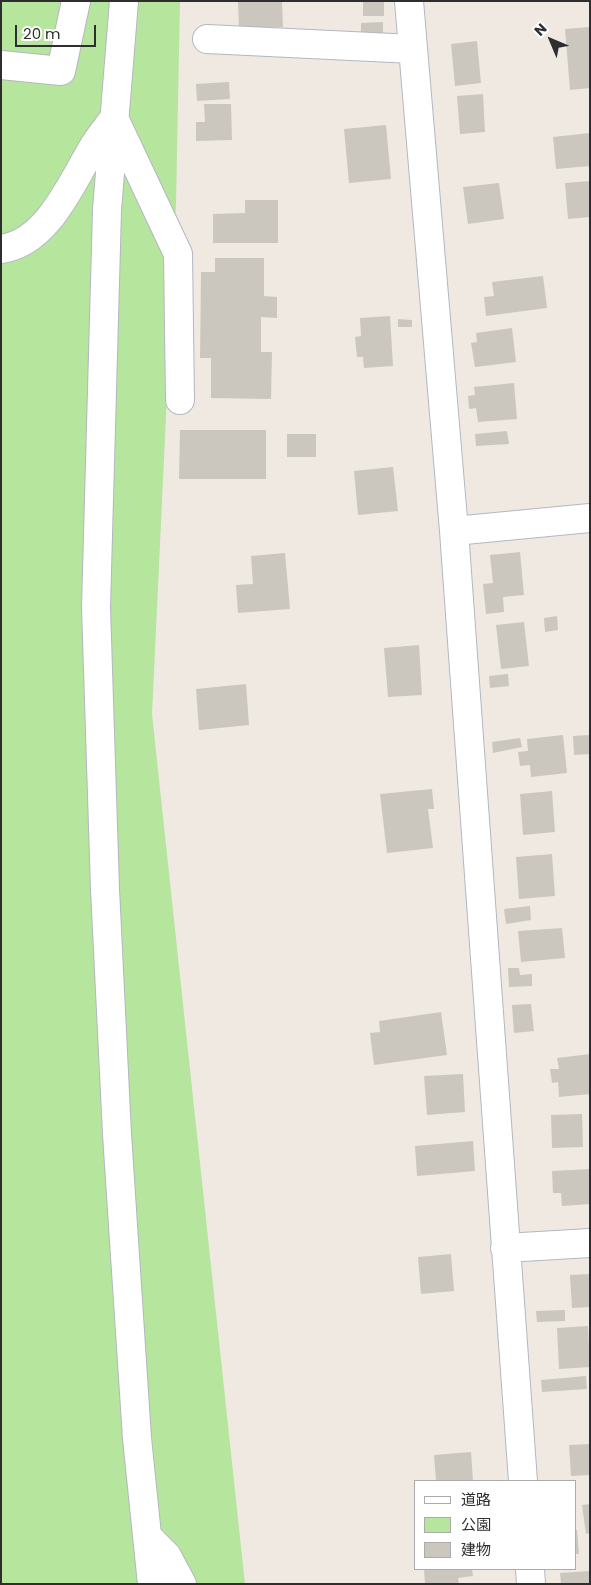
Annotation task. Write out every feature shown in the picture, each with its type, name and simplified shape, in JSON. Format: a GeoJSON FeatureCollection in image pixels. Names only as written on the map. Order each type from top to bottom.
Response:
{"type":"FeatureCollection","features":[{"type":"Feature","properties":{"kind":"street"},"geometry":{"type":"LineString","coordinates":[[1,65],[61,70],[76,1]]}},
{"type":"Feature","properties":{"kind":"street"},"geometry":{"type":"LineString","coordinates":[[124,1],[107,210],[96,607],[105,889],[117,1134],[137,1438],[152,1584]]}},
{"type":"Feature","properties":{"kind":"street"},"geometry":{"type":"LineString","coordinates":[[409,1],[454,530],[523,1480]]}},
{"type":"Feature","properties":{"kind":"street"},"geometry":{"type":"LineString","coordinates":[[207,39],[413,49]]}},
{"type":"Feature","properties":{"kind":"street"},"geometry":{"type":"LineString","coordinates":[[1,248],[15,247],[35,232],[58,208],[93,147],[114,118]]}},
{"type":"Feature","properties":{"kind":"street"},"geometry":{"type":"LineString","coordinates":[[114,118],[178,254],[180,400]]}},
{"type":"Feature","properties":{"kind":"street"},"geometry":{"type":"LineString","coordinates":[[454,530],[590,518]]}},
{"type":"Feature","properties":{"kind":"street"},"geometry":{"type":"LineString","coordinates":[[505,1248],[590,1243]]}},
{"type":"Feature","properties":{"kind":"street"},"geometry":{"type":"LineString","coordinates":[[147,1536],[168,1556],[182,1584]]}},
{"type":"Feature","properties":{"kind":"street"},"geometry":{"type":"LineString","coordinates":[[530,1570],[531,1584]]}},
{"type":"Feature","properties":{"kind":"green space"},"geometry":{"type":"Polygon","coordinates":[[[1,1],[180,1],[176,204],[152,714],[245,1584],[1,1584],[1,1]]]}},
{"type":"Feature","properties":{"kind":"building"},"geometry":{"type":"Polygon","coordinates":[[[238,1],[282,1],[283,27],[239,29],[238,1]]]}},
{"type":"Feature","properties":{"kind":"building"},"geometry":{"type":"Polygon","coordinates":[[[363,1],[384,1],[384,16],[363,16],[363,1]]]}},
{"type":"Feature","properties":{"kind":"building"},"geometry":{"type":"Polygon","coordinates":[[[383,22],[383,35],[361,35],[361,23],[383,22]]]}},
{"type":"Feature","properties":{"kind":"building"},"geometry":{"type":"Polygon","coordinates":[[[590,27],[590,88],[570,90],[565,29],[590,27]]]}},
{"type":"Feature","properties":{"kind":"building"},"geometry":{"type":"Polygon","coordinates":[[[477,41],[481,83],[455,86],[451,44],[477,41]]]}},
{"type":"Feature","properties":{"kind":"building"},"geometry":{"type":"Polygon","coordinates":[[[229,82],[230,99],[197,101],[196,84],[229,82]]]}},
{"type":"Feature","properties":{"kind":"building"},"geometry":{"type":"Polygon","coordinates":[[[483,94],[485,132],[460,134],[457,96],[483,94]]]}},
{"type":"Feature","properties":{"kind":"building"},"geometry":{"type":"Polygon","coordinates":[[[204,104],[231,104],[232,140],[196,141],[196,122],[205,122],[204,104]]]}},
{"type":"Feature","properties":{"kind":"building"},"geometry":{"type":"Polygon","coordinates":[[[386,125],[391,179],[349,183],[344,129],[386,125]]]}},
{"type":"Feature","properties":{"kind":"building"},"geometry":{"type":"Polygon","coordinates":[[[590,133],[590,166],[556,169],[553,137],[590,133]]]}},
{"type":"Feature","properties":{"kind":"building"},"geometry":{"type":"Polygon","coordinates":[[[590,181],[590,217],[568,219],[565,183],[590,181]]]}},
{"type":"Feature","properties":{"kind":"building"},"geometry":{"type":"Polygon","coordinates":[[[499,183],[504,219],[468,224],[463,187],[499,183]]]}},
{"type":"Feature","properties":{"kind":"building"},"geometry":{"type":"Polygon","coordinates":[[[245,200],[278,200],[278,243],[213,243],[213,214],[245,213],[245,200]]]}},
{"type":"Feature","properties":{"kind":"building"},"geometry":{"type":"Polygon","coordinates":[[[215,258],[264,258],[264,296],[277,297],[277,318],[261,317],[261,352],[272,352],[271,399],[211,398],[211,358],[200,358],[201,272],[215,272],[215,258]]]}},
{"type":"Feature","properties":{"kind":"building"},"geometry":{"type":"Polygon","coordinates":[[[543,276],[547,308],[486,316],[484,297],[494,296],[492,282],[543,276]]]}},
{"type":"Feature","properties":{"kind":"building"},"geometry":{"type":"Polygon","coordinates":[[[390,316],[393,366],[364,368],[363,357],[357,357],[355,337],[361,336],[360,318],[390,316]]]}},
{"type":"Feature","properties":{"kind":"building"},"geometry":{"type":"Polygon","coordinates":[[[398,319],[412,320],[412,327],[398,327],[398,319]]]}},
{"type":"Feature","properties":{"kind":"building"},"geometry":{"type":"Polygon","coordinates":[[[512,328],[516,362],[475,367],[471,343],[477,342],[476,333],[512,328]]]}},
{"type":"Feature","properties":{"kind":"building"},"geometry":{"type":"Polygon","coordinates":[[[514,383],[517,419],[478,422],[476,408],[469,409],[468,396],[475,395],[474,387],[514,383]]]}},
{"type":"Feature","properties":{"kind":"building"},"geometry":{"type":"Polygon","coordinates":[[[180,430],[266,430],[266,479],[179,479],[180,430]]]}},
{"type":"Feature","properties":{"kind":"building"},"geometry":{"type":"Polygon","coordinates":[[[507,431],[509,444],[476,446],[475,434],[507,431]]]}},
{"type":"Feature","properties":{"kind":"building"},"geometry":{"type":"Polygon","coordinates":[[[287,434],[316,434],[316,457],[287,457],[287,434]]]}},
{"type":"Feature","properties":{"kind":"building"},"geometry":{"type":"Polygon","coordinates":[[[393,467],[398,511],[358,515],[354,471],[393,467]]]}},
{"type":"Feature","properties":{"kind":"building"},"geometry":{"type":"Polygon","coordinates":[[[520,552],[524,595],[503,597],[504,612],[486,614],[483,584],[493,583],[490,555],[520,552]]]}},
{"type":"Feature","properties":{"kind":"building"},"geometry":{"type":"Polygon","coordinates":[[[285,553],[290,609],[238,613],[236,585],[253,584],[251,556],[285,553]]]}},
{"type":"Feature","properties":{"kind":"building"},"geometry":{"type":"Polygon","coordinates":[[[557,616],[558,630],[545,632],[544,618],[557,616]]]}},
{"type":"Feature","properties":{"kind":"building"},"geometry":{"type":"Polygon","coordinates":[[[524,622],[529,666],[501,669],[496,625],[524,622]]]}},
{"type":"Feature","properties":{"kind":"building"},"geometry":{"type":"Polygon","coordinates":[[[419,645],[422,695],[388,697],[384,648],[419,645]]]}},
{"type":"Feature","properties":{"kind":"building"},"geometry":{"type":"Polygon","coordinates":[[[508,674],[509,686],[490,688],[489,676],[508,674]]]}},
{"type":"Feature","properties":{"kind":"building"},"geometry":{"type":"Polygon","coordinates":[[[246,684],[249,725],[199,730],[196,689],[246,684]]]}},
{"type":"Feature","properties":{"kind":"building"},"geometry":{"type":"Polygon","coordinates":[[[563,735],[567,773],[531,777],[530,765],[520,766],[518,752],[528,751],[527,739],[563,735]]]}},
{"type":"Feature","properties":{"kind":"building"},"geometry":{"type":"Polygon","coordinates":[[[589,735],[590,754],[574,755],[573,736],[589,735]]]}},
{"type":"Feature","properties":{"kind":"building"},"geometry":{"type":"Polygon","coordinates":[[[520,738],[522,747],[493,753],[492,742],[520,738]]]}},
{"type":"Feature","properties":{"kind":"building"},"geometry":{"type":"Polygon","coordinates":[[[432,789],[434,809],[428,809],[433,848],[387,853],[380,794],[432,789]]]}},
{"type":"Feature","properties":{"kind":"building"},"geometry":{"type":"Polygon","coordinates":[[[552,791],[555,832],[523,835],[520,794],[552,791]]]}},
{"type":"Feature","properties":{"kind":"building"},"geometry":{"type":"Polygon","coordinates":[[[552,854],[555,896],[519,899],[516,857],[552,854]]]}},
{"type":"Feature","properties":{"kind":"building"},"geometry":{"type":"Polygon","coordinates":[[[530,906],[531,920],[506,924],[504,909],[530,906]]]}},
{"type":"Feature","properties":{"kind":"building"},"geometry":{"type":"Polygon","coordinates":[[[562,928],[565,958],[521,962],[518,931],[562,928]]]}},
{"type":"Feature","properties":{"kind":"building"},"geometry":{"type":"Polygon","coordinates":[[[508,968],[519,968],[520,975],[532,974],[532,986],[509,987],[508,968]]]}},
{"type":"Feature","properties":{"kind":"building"},"geometry":{"type":"Polygon","coordinates":[[[531,1004],[534,1031],[514,1033],[512,1005],[531,1004]]]}},
{"type":"Feature","properties":{"kind":"building"},"geometry":{"type":"Polygon","coordinates":[[[441,1012],[447,1055],[374,1065],[370,1033],[380,1032],[379,1021],[441,1012]]]}},
{"type":"Feature","properties":{"kind":"building"},"geometry":{"type":"Polygon","coordinates":[[[590,1054],[590,1094],[559,1097],[558,1082],[552,1083],[550,1069],[559,1069],[557,1058],[590,1054]]]}},
{"type":"Feature","properties":{"kind":"building"},"geometry":{"type":"Polygon","coordinates":[[[463,1074],[465,1112],[427,1115],[424,1076],[463,1074]]]}},
{"type":"Feature","properties":{"kind":"building"},"geometry":{"type":"Polygon","coordinates":[[[582,1114],[583,1147],[552,1148],[551,1115],[582,1114]]]}},
{"type":"Feature","properties":{"kind":"building"},"geometry":{"type":"Polygon","coordinates":[[[473,1141],[475,1171],[417,1176],[415,1146],[473,1141]]]}},
{"type":"Feature","properties":{"kind":"building"},"geometry":{"type":"Polygon","coordinates":[[[590,1169],[590,1204],[562,1206],[561,1193],[553,1193],[552,1171],[590,1169]]]}},
{"type":"Feature","properties":{"kind":"building"},"geometry":{"type":"Polygon","coordinates":[[[451,1254],[454,1291],[421,1294],[418,1257],[451,1254]]]}},
{"type":"Feature","properties":{"kind":"building"},"geometry":{"type":"Polygon","coordinates":[[[590,1274],[590,1307],[572,1308],[570,1275],[590,1274]]]}},
{"type":"Feature","properties":{"kind":"building"},"geometry":{"type":"Polygon","coordinates":[[[565,1310],[565,1321],[537,1322],[536,1311],[565,1310]]]}},
{"type":"Feature","properties":{"kind":"building"},"geometry":{"type":"Polygon","coordinates":[[[588,1326],[590,1367],[559,1369],[557,1328],[588,1326]]]}},
{"type":"Feature","properties":{"kind":"building"},"geometry":{"type":"Polygon","coordinates":[[[586,1376],[587,1389],[542,1392],[541,1380],[586,1376]]]}},
{"type":"Feature","properties":{"kind":"building"},"geometry":{"type":"Polygon","coordinates":[[[590,1444],[590,1475],[571,1476],[569,1445],[590,1444]]]}},
{"type":"Feature","properties":{"kind":"building"},"geometry":{"type":"Polygon","coordinates":[[[471,1452],[473,1480],[436,1480],[434,1455],[471,1452]]]}},
{"type":"Feature","properties":{"kind":"building"},"geometry":{"type":"Polygon","coordinates":[[[590,1504],[590,1533],[586,1534],[582,1505],[590,1504]]]}},
{"type":"Feature","properties":{"kind":"building"},"geometry":{"type":"Polygon","coordinates":[[[576,1530],[577,1530],[579,1554],[576,1554],[576,1530]]]}},
{"type":"Feature","properties":{"kind":"building"},"geometry":{"type":"Polygon","coordinates":[[[424,1570],[472,1570],[473,1576],[458,1578],[459,1584],[425,1584],[424,1570]]]}},
{"type":"Feature","properties":{"kind":"building"},"geometry":{"type":"Polygon","coordinates":[[[590,1571],[590,1584],[561,1584],[560,1573],[590,1571]]]}}]}
